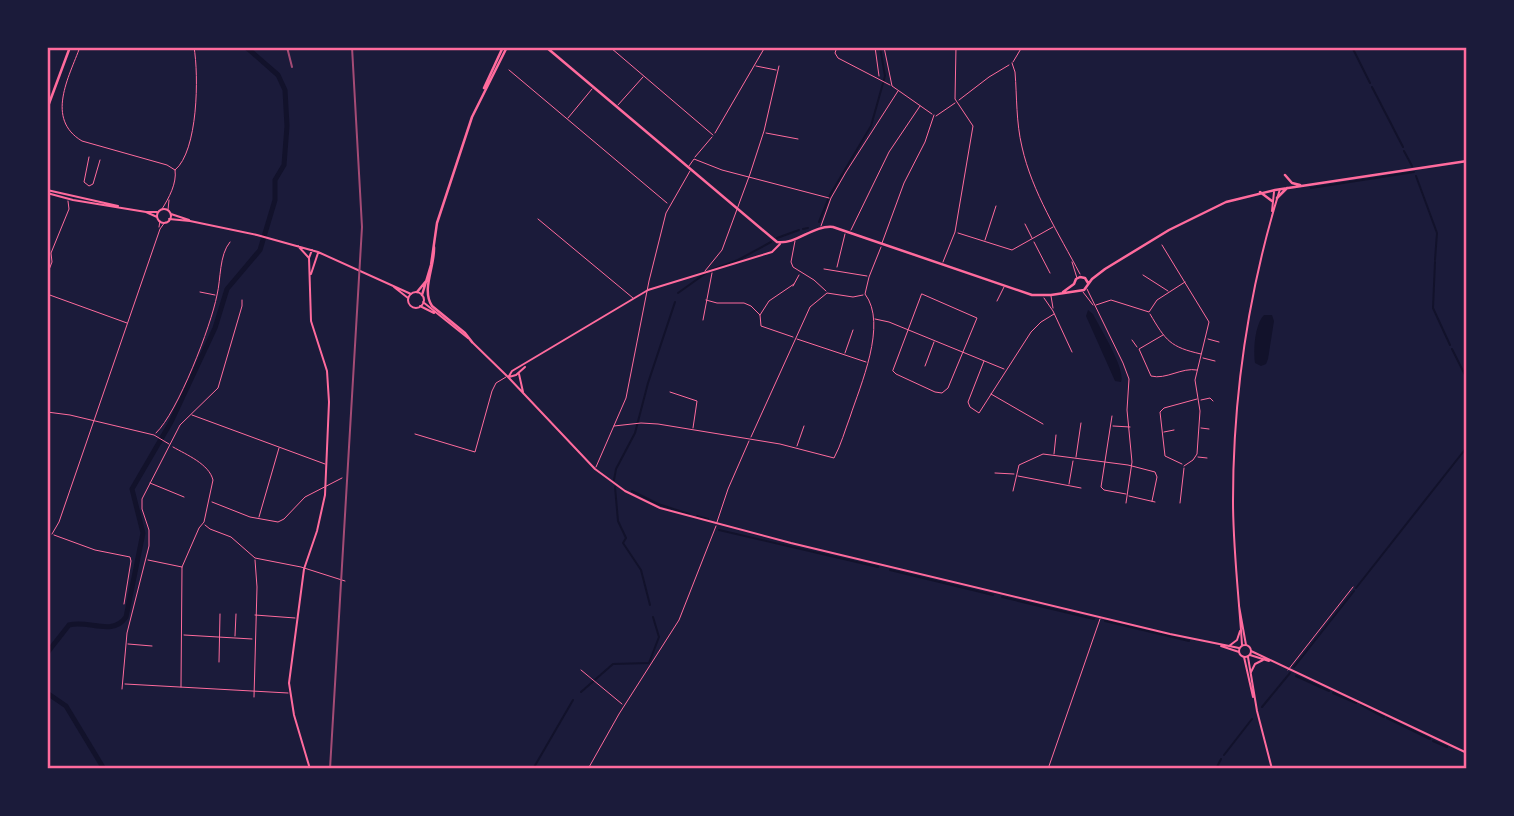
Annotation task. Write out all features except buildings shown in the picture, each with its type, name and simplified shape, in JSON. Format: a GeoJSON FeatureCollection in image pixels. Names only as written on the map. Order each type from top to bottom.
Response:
{"type":"FeatureCollection","features":[{"type":"Feature","properties":{"kind":"main road"},"geometry":{"type":"LineString","coordinates":[[47,109],[70,47]]}},
{"type":"Feature","properties":{"kind":"main road"},"geometry":{"type":"LineString","coordinates":[[422,295],[439,216],[472,117],[505,47]]}},
{"type":"Feature","properties":{"kind":"main road"},"geometry":{"type":"LineString","coordinates":[[546,47],[781,243],[821,227],[845,230],[1004,287],[1042,296],[1080,290],[1105,269]]}},
{"type":"Feature","properties":{"kind":"main road"},"geometry":{"type":"LineString","coordinates":[[1060,293],[1077,279],[1105,269],[1202,212],[1226,202],[1260,192],[1467,161]]}},
{"type":"Feature","properties":{"kind":"main road"},"geometry":{"type":"LineString","coordinates":[[1285,175],[1292,183],[1303,185]]}},
{"type":"Feature","properties":{"kind":"main road"},"geometry":{"type":"LineString","coordinates":[[1277,198],[1287,188]]}},
{"type":"Feature","properties":{"kind":"main road"},"geometry":{"type":"LineString","coordinates":[[1260,192],[1272,201]]}},
{"type":"Feature","properties":{"kind":"main road"},"geometry":{"type":"LineString","coordinates":[[433,244],[434,260],[426,292],[428,300],[466,333],[472,342]]}},
{"type":"Feature","properties":{"kind":"main road"},"geometry":{"type":"LineString","coordinates":[[1083,277],[1088,286]]}},
{"type":"Feature","properties":{"kind":"main road"},"geometry":{"type":"LineString","coordinates":[[417,292],[427,279]]}},
{"type":"Feature","properties":{"kind":"main road"},"geometry":{"type":"LineString","coordinates":[[1074,284],[1080,290]]}},
{"type":"Feature","properties":{"kind":"street"},"geometry":{"type":"LineString","coordinates":[[80,47],[61,100],[63,114],[72,134],[82,141],[167,165],[175,170]]}},
{"type":"Feature","properties":{"kind":"street"},"geometry":{"type":"LineString","coordinates":[[52,534],[59,522],[160,229],[169,219],[169,198],[176,177],[175,170],[182,162],[195,119],[194,47]]}},
{"type":"Feature","properties":{"kind":"street"},"geometry":{"type":"LineString","coordinates":[[595,469],[626,398],[668,205],[765,47]]}},
{"type":"Feature","properties":{"kind":"street"},"geometry":{"type":"LineString","coordinates":[[837,47],[836,55],[892,86],[934,116]]}},
{"type":"Feature","properties":{"kind":"street"},"geometry":{"type":"LineString","coordinates":[[875,47],[878,78]]}},
{"type":"Feature","properties":{"kind":"street"},"geometry":{"type":"LineString","coordinates":[[884,47],[892,86]]}},
{"type":"Feature","properties":{"kind":"street"},"geometry":{"type":"LineString","coordinates":[[942,265],[955,232],[973,126],[955,97],[956,47]]}},
{"type":"Feature","properties":{"kind":"street"},"geometry":{"type":"LineString","coordinates":[[934,116],[1012,63],[1022,47]]}},
{"type":"Feature","properties":{"kind":"street"},"geometry":{"type":"LineString","coordinates":[[611,48],[713,135]]}},
{"type":"Feature","properties":{"kind":"street"},"geometry":{"type":"LineString","coordinates":[[1012,63],[1024,158],[1032,182],[1083,277]]}},
{"type":"Feature","properties":{"kind":"street"},"geometry":{"type":"LineString","coordinates":[[754,66],[778,71]]}},
{"type":"Feature","properties":{"kind":"street"},"geometry":{"type":"LineString","coordinates":[[706,271],[722,250],[764,133],[779,66]]}},
{"type":"Feature","properties":{"kind":"street"},"geometry":{"type":"LineString","coordinates":[[509,70],[668,205]]}},
{"type":"Feature","properties":{"kind":"street"},"geometry":{"type":"LineString","coordinates":[[617,107],[643,76]]}},
{"type":"Feature","properties":{"kind":"street"},"geometry":{"type":"LineString","coordinates":[[567,119],[594,87]]}},
{"type":"Feature","properties":{"kind":"street"},"geometry":{"type":"LineString","coordinates":[[821,227],[830,198],[898,92]]}},
{"type":"Feature","properties":{"kind":"street"},"geometry":{"type":"LineString","coordinates":[[850,232],[889,152],[920,106]]}},
{"type":"Feature","properties":{"kind":"street"},"geometry":{"type":"LineString","coordinates":[[614,426],[638,423],[693,430],[796,448],[834,458],[868,363],[873,319],[871,305],[865,295],[869,277],[904,183],[925,142],[934,116]]}},
{"type":"Feature","properties":{"kind":"street"},"geometry":{"type":"LineString","coordinates":[[764,133],[798,139]]}},
{"type":"Feature","properties":{"kind":"street"},"geometry":{"type":"LineString","coordinates":[[89,157],[84,183],[89,186],[93,184],[100,160]]}},
{"type":"Feature","properties":{"kind":"street"},"geometry":{"type":"LineString","coordinates":[[694,159],[722,170],[830,198]]}},
{"type":"Feature","properties":{"kind":"street"},"geometry":{"type":"LineString","coordinates":[[1239,652],[1241,646],[1233,502],[1240,386],[1254,299],[1280,189]]}},
{"type":"Feature","properties":{"kind":"street"},"geometry":{"type":"LineString","coordinates":[[1272,215],[1275,190]]}},
{"type":"Feature","properties":{"kind":"street"},"geometry":{"type":"LineString","coordinates":[[47,191],[67,199],[146,212],[157,217],[160,229]]}},
{"type":"Feature","properties":{"kind":"street"},"geometry":{"type":"LineString","coordinates":[[47,191],[124,208]]}},
{"type":"Feature","properties":{"kind":"street"},"geometry":{"type":"LineString","coordinates":[[146,212],[162,209],[169,198]]}},
{"type":"Feature","properties":{"kind":"street"},"geometry":{"type":"LineString","coordinates":[[47,275],[52,262],[51,253],[69,209],[67,199]]}},
{"type":"Feature","properties":{"kind":"street"},"geometry":{"type":"LineString","coordinates":[[984,242],[996,206]]}},
{"type":"Feature","properties":{"kind":"street"},"geometry":{"type":"LineString","coordinates":[[162,209],[168,210]]}},
{"type":"Feature","properties":{"kind":"street"},"geometry":{"type":"LineString","coordinates":[[157,217],[158,211]]}},
{"type":"Feature","properties":{"kind":"street"},"geometry":{"type":"LineString","coordinates":[[170,214],[190,221]]}},
{"type":"Feature","properties":{"kind":"street"},"geometry":{"type":"LineString","coordinates":[[169,219],[257,235],[312,250],[360,269],[393,286],[411,293],[417,292],[422,295],[423,302],[472,342],[508,377],[595,469],[618,486],[665,510],[1217,644],[1247,645]]}},
{"type":"Feature","properties":{"kind":"street"},"geometry":{"type":"LineString","coordinates":[[538,219],[633,298]]}},
{"type":"Feature","properties":{"kind":"street"},"geometry":{"type":"LineString","coordinates":[[160,221],[165,222]]}},
{"type":"Feature","properties":{"kind":"street"},"geometry":{"type":"LineString","coordinates":[[1025,224],[1050,274]]}},
{"type":"Feature","properties":{"kind":"street"},"geometry":{"type":"LineString","coordinates":[[955,232],[1012,250],[1054,226]]}},
{"type":"Feature","properties":{"kind":"street"},"geometry":{"type":"LineString","coordinates":[[837,270],[845,230]]}},
{"type":"Feature","properties":{"kind":"street"},"geometry":{"type":"LineString","coordinates":[[795,239],[791,264],[794,270],[814,280],[827,293],[855,297],[865,295]]}},
{"type":"Feature","properties":{"kind":"street"},"geometry":{"type":"LineString","coordinates":[[154,435],[167,419],[205,338],[229,242]]}},
{"type":"Feature","properties":{"kind":"street"},"geometry":{"type":"LineString","coordinates":[[508,377],[512,371],[648,290],[772,252],[781,243]]}},
{"type":"Feature","properties":{"kind":"street"},"geometry":{"type":"LineString","coordinates":[[1162,245],[1209,321],[1195,383],[1199,399],[1196,457]]}},
{"type":"Feature","properties":{"kind":"street"},"geometry":{"type":"LineString","coordinates":[[298,246],[309,258]]}},
{"type":"Feature","properties":{"kind":"street"},"geometry":{"type":"LineString","coordinates":[[310,769],[294,715],[290,693],[290,668],[304,569],[317,531],[325,488],[329,383],[311,321],[309,258],[312,250]]}},
{"type":"Feature","properties":{"kind":"street"},"geometry":{"type":"LineString","coordinates":[[310,277],[318,252]]}},
{"type":"Feature","properties":{"kind":"street"},"geometry":{"type":"LineString","coordinates":[[1072,260],[1077,279]]}},
{"type":"Feature","properties":{"kind":"street"},"geometry":{"type":"LineString","coordinates":[[824,269],[869,277]]}},
{"type":"Feature","properties":{"kind":"street"},"geometry":{"type":"LineString","coordinates":[[703,320],[712,271]]}},
{"type":"Feature","properties":{"kind":"street"},"geometry":{"type":"LineString","coordinates":[[801,273],[794,285],[767,303],[760,315],[761,326],[868,363]]}},
{"type":"Feature","properties":{"kind":"street"},"geometry":{"type":"LineString","coordinates":[[1143,275],[1169,292]]}},
{"type":"Feature","properties":{"kind":"street"},"geometry":{"type":"LineString","coordinates":[[1148,312],[1155,302],[1186,282]]}},
{"type":"Feature","properties":{"kind":"street"},"geometry":{"type":"LineString","coordinates":[[393,286],[408,298],[412,307],[420,306],[438,314]]}},
{"type":"Feature","properties":{"kind":"street"},"geometry":{"type":"LineString","coordinates":[[1088,286],[1094,307],[1127,373],[1129,384],[1127,410],[1132,466],[1126,503]]}},
{"type":"Feature","properties":{"kind":"street"},"geometry":{"type":"LineString","coordinates":[[997,301],[1004,287]]}},
{"type":"Feature","properties":{"kind":"street"},"geometry":{"type":"LineString","coordinates":[[1080,290],[1094,307]]}},
{"type":"Feature","properties":{"kind":"street"},"geometry":{"type":"LineString","coordinates":[[200,292],[217,296]]}},
{"type":"Feature","properties":{"kind":"street"},"geometry":{"type":"LineString","coordinates":[[408,298],[411,293]]}},
{"type":"Feature","properties":{"kind":"street"},"geometry":{"type":"LineString","coordinates":[[588,769],[624,705],[679,620],[728,489],[809,309],[827,293]]}},
{"type":"Feature","properties":{"kind":"street"},"geometry":{"type":"LineString","coordinates":[[47,294],[128,323]]}},
{"type":"Feature","properties":{"kind":"street"},"geometry":{"type":"LineString","coordinates":[[922,294],[977,318],[947,390],[942,393],[935,392],[893,372],[908,331],[922,294]]}},
{"type":"Feature","properties":{"kind":"street"},"geometry":{"type":"LineString","coordinates":[[1051,295],[1054,312]]}},
{"type":"Feature","properties":{"kind":"street"},"geometry":{"type":"LineString","coordinates":[[1042,296],[1054,312],[1072,352]]}},
{"type":"Feature","properties":{"kind":"street"},"geometry":{"type":"LineString","coordinates":[[122,690],[125,643],[146,560],[149,534],[142,505],[178,428],[219,386],[242,300]]}},
{"type":"Feature","properties":{"kind":"street"},"geometry":{"type":"LineString","coordinates":[[706,300],[744,303],[760,315]]}},
{"type":"Feature","properties":{"kind":"street"},"geometry":{"type":"LineString","coordinates":[[1094,307],[1111,300],[1148,312],[1163,335],[1176,348],[1201,355]]}},
{"type":"Feature","properties":{"kind":"street"},"geometry":{"type":"LineString","coordinates":[[420,306],[423,302]]}},
{"type":"Feature","properties":{"kind":"street"},"geometry":{"type":"LineString","coordinates":[[984,361],[968,401],[970,407],[979,413],[1035,327],[1054,312]]}},
{"type":"Feature","properties":{"kind":"street"},"geometry":{"type":"LineString","coordinates":[[873,319],[1007,370]]}},
{"type":"Feature","properties":{"kind":"street"},"geometry":{"type":"LineString","coordinates":[[844,355],[853,330]]}},
{"type":"Feature","properties":{"kind":"street"},"geometry":{"type":"LineString","coordinates":[[1139,349],[1163,335]]}},
{"type":"Feature","properties":{"kind":"street"},"geometry":{"type":"LineString","coordinates":[[1205,338],[1219,341]]}},
{"type":"Feature","properties":{"kind":"street"},"geometry":{"type":"LineString","coordinates":[[1132,340],[1154,378],[1189,369],[1198,370]]}},
{"type":"Feature","properties":{"kind":"street"},"geometry":{"type":"LineString","coordinates":[[925,366],[934,342]]}},
{"type":"Feature","properties":{"kind":"street"},"geometry":{"type":"LineString","coordinates":[[1200,358],[1215,361]]}},
{"type":"Feature","properties":{"kind":"street"},"geometry":{"type":"LineString","coordinates":[[415,434],[475,452],[494,387],[520,372],[527,364]]}},
{"type":"Feature","properties":{"kind":"street"},"geometry":{"type":"LineString","coordinates":[[520,372],[519,380],[524,393]]}},
{"type":"Feature","properties":{"kind":"street"},"geometry":{"type":"LineString","coordinates":[[670,392],[697,401],[693,430]]}},
{"type":"Feature","properties":{"kind":"street"},"geometry":{"type":"LineString","coordinates":[[991,394],[1043,424]]}},
{"type":"Feature","properties":{"kind":"street"},"geometry":{"type":"LineString","coordinates":[[1184,466],[1167,458],[1160,413],[1162,409],[1199,399],[1210,398],[1213,401]]}},
{"type":"Feature","properties":{"kind":"street"},"geometry":{"type":"LineString","coordinates":[[47,412],[158,436],[213,476],[204,522],[198,528],[182,567],[180,687]]}},
{"type":"Feature","properties":{"kind":"street"},"geometry":{"type":"LineString","coordinates":[[190,414],[326,464]]}},
{"type":"Feature","properties":{"kind":"street"},"geometry":{"type":"LineString","coordinates":[[1013,491],[1021,464],[1042,454],[1074,459],[1106,463],[1132,466],[1156,474],[1154,501],[1102,489],[1106,463],[1112,416]]}},
{"type":"Feature","properties":{"kind":"street"},"geometry":{"type":"LineString","coordinates":[[1068,485],[1081,424]]}},
{"type":"Feature","properties":{"kind":"street"},"geometry":{"type":"LineString","coordinates":[[1111,425],[1130,427]]}},
{"type":"Feature","properties":{"kind":"street"},"geometry":{"type":"LineString","coordinates":[[796,448],[804,426]]}},
{"type":"Feature","properties":{"kind":"street"},"geometry":{"type":"LineString","coordinates":[[1199,428],[1209,429]]}},
{"type":"Feature","properties":{"kind":"street"},"geometry":{"type":"LineString","coordinates":[[1162,432],[1174,430]]}},
{"type":"Feature","properties":{"kind":"street"},"geometry":{"type":"LineString","coordinates":[[1054,456],[1056,435]]}},
{"type":"Feature","properties":{"kind":"street"},"geometry":{"type":"LineString","coordinates":[[259,519],[279,447]]}},
{"type":"Feature","properties":{"kind":"street"},"geometry":{"type":"LineString","coordinates":[[1180,503],[1184,466],[1196,457],[1207,458]]}},
{"type":"Feature","properties":{"kind":"street"},"geometry":{"type":"LineString","coordinates":[[995,473],[1081,488]]}},
{"type":"Feature","properties":{"kind":"street"},"geometry":{"type":"LineString","coordinates":[[210,501],[231,511],[275,522],[283,520],[303,499],[342,478]]}},
{"type":"Feature","properties":{"kind":"street"},"geometry":{"type":"LineString","coordinates":[[150,483],[184,497]]}},
{"type":"Feature","properties":{"kind":"street"},"geometry":{"type":"LineString","coordinates":[[204,522],[210,529],[231,537],[255,558],[345,581]]}},
{"type":"Feature","properties":{"kind":"street"},"geometry":{"type":"LineString","coordinates":[[47,533],[95,550],[130,557],[124,604]]}},
{"type":"Feature","properties":{"kind":"street"},"geometry":{"type":"LineString","coordinates":[[254,697],[257,585],[255,558]]}},
{"type":"Feature","properties":{"kind":"street"},"geometry":{"type":"LineString","coordinates":[[146,560],[182,567]]}},
{"type":"Feature","properties":{"kind":"street"},"geometry":{"type":"LineString","coordinates":[[1288,670],[1353,587]]}},
{"type":"Feature","properties":{"kind":"street"},"geometry":{"type":"LineString","coordinates":[[1238,601],[1247,645],[1251,651],[1270,662]]}},
{"type":"Feature","properties":{"kind":"street"},"geometry":{"type":"LineString","coordinates":[[219,662],[220,614]]}},
{"type":"Feature","properties":{"kind":"street"},"geometry":{"type":"LineString","coordinates":[[235,638],[236,614]]}},
{"type":"Feature","properties":{"kind":"street"},"geometry":{"type":"LineString","coordinates":[[255,615],[298,618]]}},
{"type":"Feature","properties":{"kind":"street"},"geometry":{"type":"LineString","coordinates":[[1048,769],[1101,617]]}},
{"type":"Feature","properties":{"kind":"street"},"geometry":{"type":"LineString","coordinates":[[1229,646],[1237,640],[1240,631]]}},
{"type":"Feature","properties":{"kind":"street"},"geometry":{"type":"LineString","coordinates":[[181,635],[255,639]]}},
{"type":"Feature","properties":{"kind":"street"},"geometry":{"type":"LineString","coordinates":[[125,643],[152,646]]}},
{"type":"Feature","properties":{"kind":"street"},"geometry":{"type":"LineString","coordinates":[[1217,644],[1270,662],[1467,753]]}},
{"type":"Feature","properties":{"kind":"street"},"geometry":{"type":"LineString","coordinates":[[1251,651],[1247,656],[1255,704],[1272,769]]}},
{"type":"Feature","properties":{"kind":"street"},"geometry":{"type":"LineString","coordinates":[[1247,656],[1255,704]]}},
{"type":"Feature","properties":{"kind":"street"},"geometry":{"type":"LineString","coordinates":[[1251,673],[1255,664],[1264,660]]}},
{"type":"Feature","properties":{"kind":"street"},"geometry":{"type":"LineString","coordinates":[[581,670],[624,705]]}},
{"type":"Feature","properties":{"kind":"street"},"geometry":{"type":"LineString","coordinates":[[122,684],[290,693]]}},
{"type":"Feature","properties":{"kind":"shaded area"},"geometry":{"type":"Polygon","coordinates":[[[1088,310],[1093,314],[1116,358],[1122,376],[1121,382],[1115,381],[1086,316],[1088,310]]]}},
{"type":"Feature","properties":{"kind":"shaded area"},"geometry":{"type":"Polygon","coordinates":[[[1264,315],[1272,315],[1274,321],[1268,359],[1266,364],[1261,366],[1255,363],[1255,344],[1257,330],[1264,315]]]}},
{"type":"Feature","properties":{"kind":"waterway"},"geometry":{"type":"LineString","coordinates":[[47,653],[69,625],[107,627],[120,623],[126,617],[143,533],[132,489],[171,422],[215,328],[227,289],[260,250],[275,200],[275,180],[284,165],[287,126],[285,90],[278,75],[246,47]]}},
{"type":"Feature","properties":{"kind":"waterway"},"geometry":{"type":"LineString","coordinates":[[819,222],[830,195],[871,126],[885,76],[880,47]]}},
{"type":"Feature","properties":{"kind":"waterway"},"geometry":{"type":"LineString","coordinates":[[1352,47],[1370,83]]}},
{"type":"Feature","properties":{"kind":"waterway"},"geometry":{"type":"LineString","coordinates":[[1372,87],[1403,147]]}},
{"type":"Feature","properties":{"kind":"waterway"},"geometry":{"type":"LineString","coordinates":[[1404,151],[1412,166]]}},
{"type":"Feature","properties":{"kind":"waterway"},"geometry":{"type":"LineString","coordinates":[[1311,188],[1414,172]]}},
{"type":"Feature","properties":{"kind":"waterway"},"geometry":{"type":"LineString","coordinates":[[1416,176],[1437,233],[1435,260]]}},
{"type":"Feature","properties":{"kind":"waterway"},"geometry":{"type":"LineString","coordinates":[[803,229],[808,228]]}},
{"type":"Feature","properties":{"kind":"waterway"},"geometry":{"type":"LineString","coordinates":[[777,238],[799,230]]}},
{"type":"Feature","properties":{"kind":"waterway"},"geometry":{"type":"LineString","coordinates":[[711,270],[738,260],[771,242]]}},
{"type":"Feature","properties":{"kind":"waterway"},"geometry":{"type":"LineString","coordinates":[[1435,262],[1433,308],[1450,345]]}},
{"type":"Feature","properties":{"kind":"waterway"},"geometry":{"type":"LineString","coordinates":[[678,293],[706,273]]}},
{"type":"Feature","properties":{"kind":"waterway"},"geometry":{"type":"LineString","coordinates":[[614,480],[616,469],[635,433],[648,383],[675,302]]}},
{"type":"Feature","properties":{"kind":"waterway"},"geometry":{"type":"LineString","coordinates":[[1452,349],[1467,379]]}},
{"type":"Feature","properties":{"kind":"waterway"},"geometry":{"type":"LineString","coordinates":[[1356,588],[1467,447]]}},
{"type":"Feature","properties":{"kind":"waterway"},"geometry":{"type":"LineString","coordinates":[[615,487],[618,521],[626,538],[623,543],[641,570],[650,605]]}},
{"type":"Feature","properties":{"kind":"waterway"},"geometry":{"type":"LineString","coordinates":[[632,491],[658,504],[689,514]]}},
{"type":"Feature","properties":{"kind":"waterway"},"geometry":{"type":"LineString","coordinates":[[697,516],[708,519]]}},
{"type":"Feature","properties":{"kind":"waterway"},"geometry":{"type":"LineString","coordinates":[[719,530],[878,567]]}},
{"type":"Feature","properties":{"kind":"waterway"},"geometry":{"type":"LineString","coordinates":[[890,570],[993,595]]}},
{"type":"Feature","properties":{"kind":"waterway"},"geometry":{"type":"LineString","coordinates":[[1294,667],[1354,591]]}},
{"type":"Feature","properties":{"kind":"waterway"},"geometry":{"type":"LineString","coordinates":[[1002,597],[1094,619]]}},
{"type":"Feature","properties":{"kind":"waterway"},"geometry":{"type":"LineString","coordinates":[[581,692],[613,664],[649,663],[659,637],[653,617]]}},
{"type":"Feature","properties":{"kind":"waterway"},"geometry":{"type":"LineString","coordinates":[[1105,621],[1189,641]]}},
{"type":"Feature","properties":{"kind":"waterway"},"geometry":{"type":"LineString","coordinates":[[1262,707],[1290,673]]}},
{"type":"Feature","properties":{"kind":"waterway"},"geometry":{"type":"LineString","coordinates":[[1296,676],[1329,691]]}},
{"type":"Feature","properties":{"kind":"waterway"},"geometry":{"type":"LineString","coordinates":[[47,693],[66,706],[104,769]]}},
{"type":"Feature","properties":{"kind":"waterway"},"geometry":{"type":"LineString","coordinates":[[1333,693],[1356,703]]}},
{"type":"Feature","properties":{"kind":"waterway"},"geometry":{"type":"LineString","coordinates":[[533,769],[573,700]]}},
{"type":"Feature","properties":{"kind":"waterway"},"geometry":{"type":"LineString","coordinates":[[1361,705],[1384,717]]}},
{"type":"Feature","properties":{"kind":"waterway"},"geometry":{"type":"LineString","coordinates":[[1387,718],[1430,739]]}},
{"type":"Feature","properties":{"kind":"waterway"},"geometry":{"type":"LineString","coordinates":[[1224,755],[1252,719]]}},
{"type":"Feature","properties":{"kind":"waterway"},"geometry":{"type":"LineString","coordinates":[[1433,741],[1447,747]]}},
{"type":"Feature","properties":{"kind":"waterway"},"geometry":{"type":"LineString","coordinates":[[1216,769],[1221,759]]}},
{"type":"Feature","properties":{"kind":"railway"},"geometry":{"type":"LineString","coordinates":[[287,47],[292,67]]}},
{"type":"Feature","properties":{"kind":"railway"},"geometry":{"type":"LineString","coordinates":[[330,769],[362,227],[352,47]]}}]}
